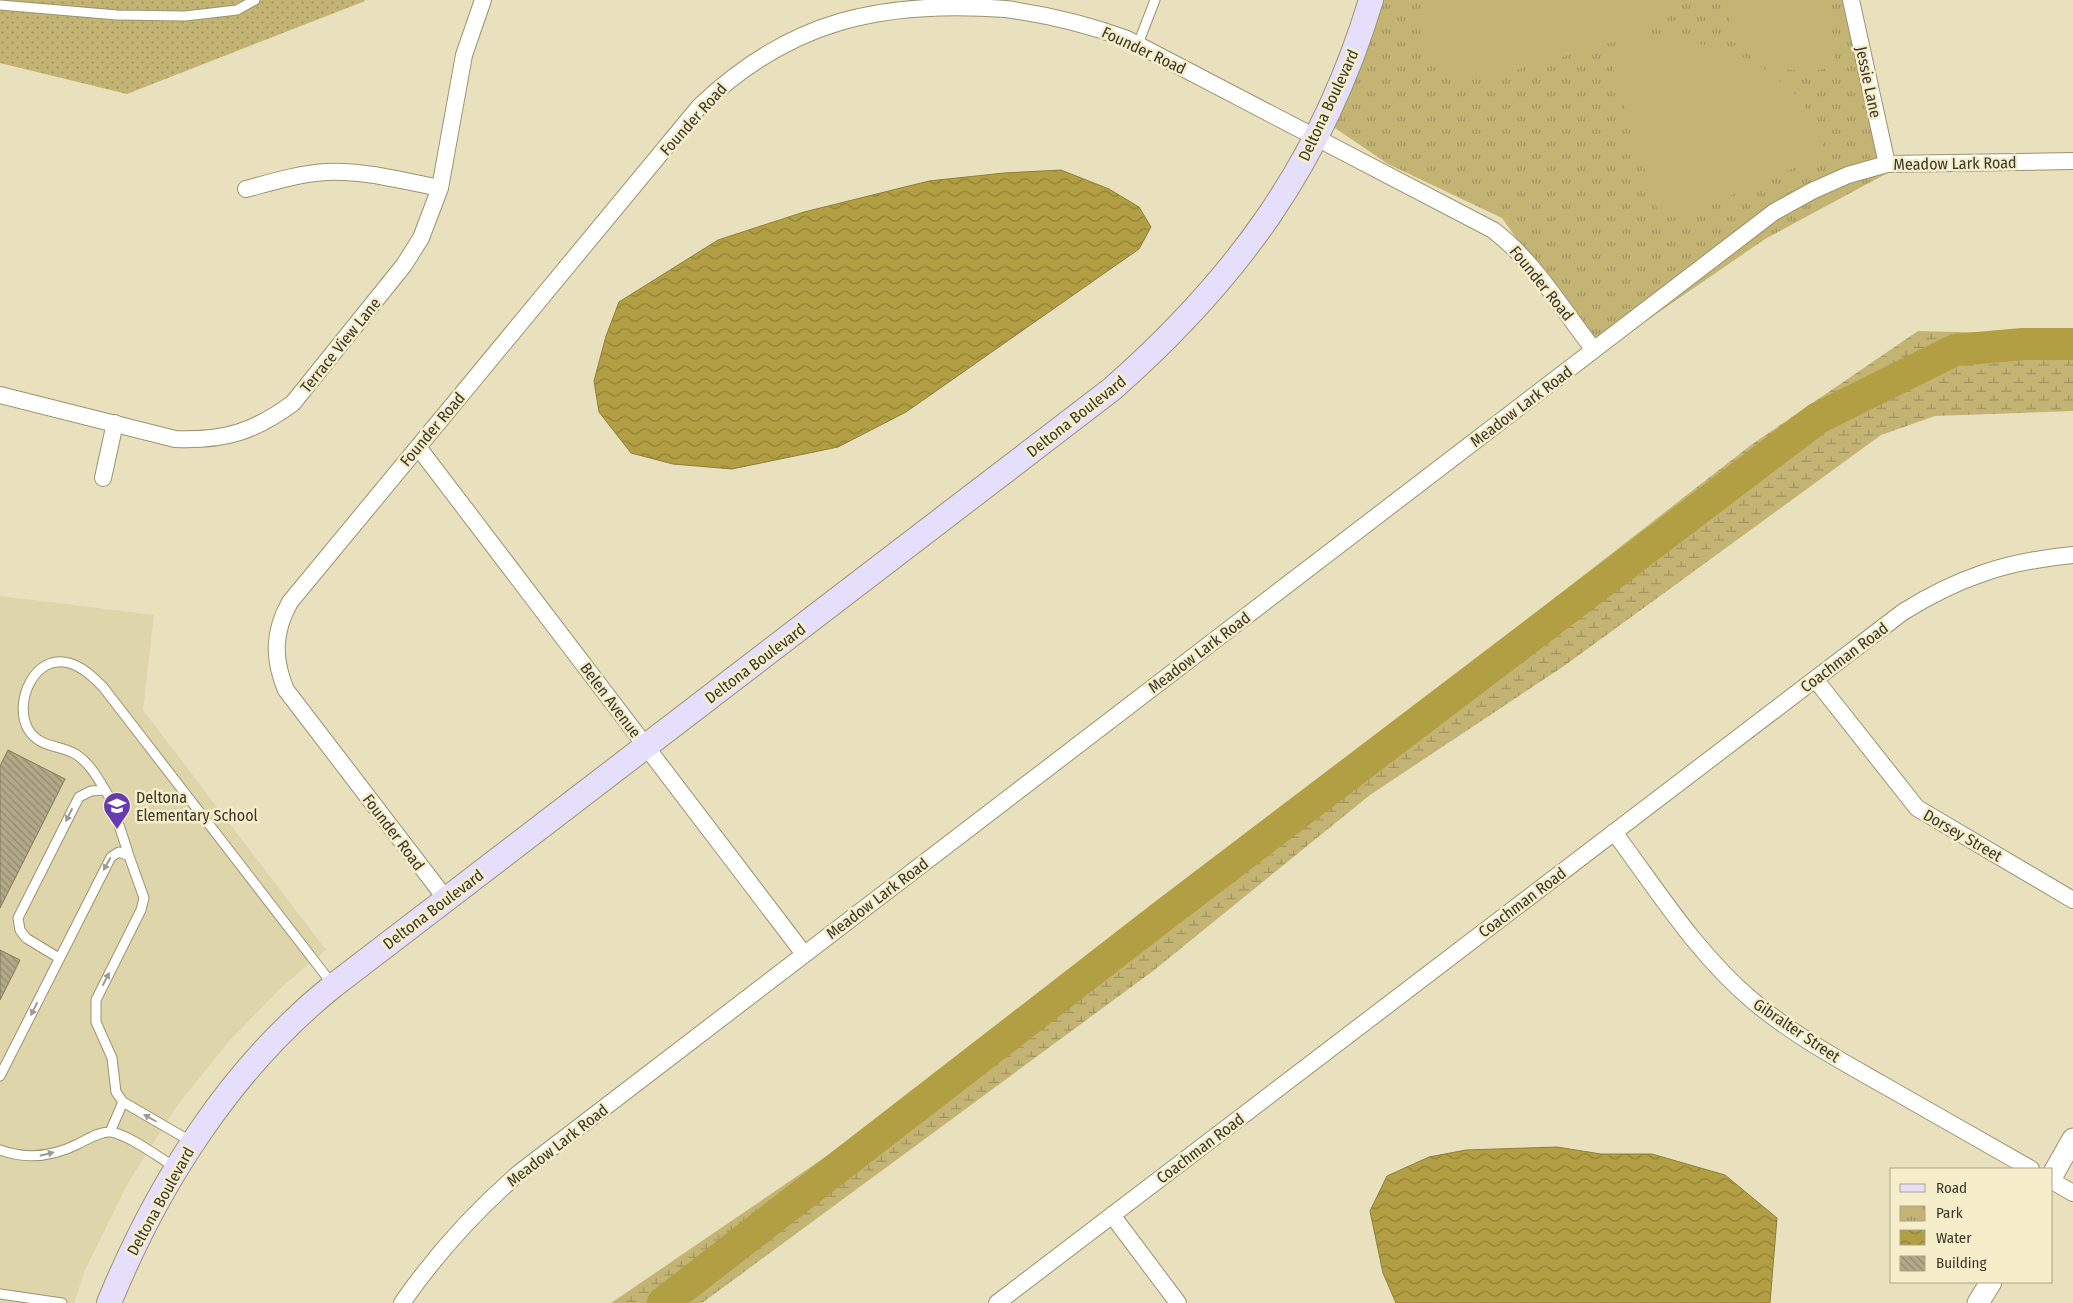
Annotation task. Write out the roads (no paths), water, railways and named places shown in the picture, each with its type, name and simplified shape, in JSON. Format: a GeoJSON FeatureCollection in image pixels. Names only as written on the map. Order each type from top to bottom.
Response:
{"type":"FeatureCollection","features":[{"type":"Feature","properties":{"kind":"main road","name":"Deltona Boulevard"},"geometry":{"type":"LineString","coordinates":[[109,1303],[127,1260],[153,1207],[192,1142],[214,1111],[254,1062],[293,1022],[333,986],[1112,389],[1156,350],[1197,308],[1235,263],[1272,212],[1316,137],[1337,94],[1371,0]]}},
{"type":"Feature","properties":{"kind":"street","name":"Terrace View Lane"},"geometry":{"type":"LineString","coordinates":[[0,395],[175,439],[202,440],[229,436],[272,419],[293,402],[310,384],[404,265],[421,238],[440,188],[464,55],[483,0]]}},
{"type":"Feature","properties":{"kind":"street","name":"Jessie Lane"},"geometry":{"type":"LineString","coordinates":[[1851,0],[1887,164]]}},
{"type":"Feature","properties":{"kind":"street","name":"Founder Road"},"geometry":{"type":"LineString","coordinates":[[446,899],[286,690],[279,672],[275,653],[276,634],[290,602],[699,107],[724,83],[747,65],[784,42],[859,7],[940,3],[1022,6],[1091,25],[1138,44],[1492,230],[1512,244],[1594,350]]}},
{"type":"Feature","properties":{"kind":"street","name":"Meadow Lark Road"},"geometry":{"type":"LineString","coordinates":[[402,1303],[451,1238],[506,1185],[804,954],[1774,212],[1812,190],[1848,175],[1887,164],[2073,161]]}},
{"type":"Feature","properties":{"kind":"street"},"geometry":{"type":"LineString","coordinates":[[246,188],[290,177],[326,172],[360,173],[440,188]]}},
{"type":"Feature","properties":{"kind":"street"},"geometry":{"type":"LineString","coordinates":[[104,478],[115,423]]}},
{"type":"Feature","properties":{"kind":"street","name":"Belen Avenue"},"geometry":{"type":"LineString","coordinates":[[418,446],[804,954]]}},
{"type":"Feature","properties":{"kind":"street","name":"Coachman Road"},"geometry":{"type":"LineString","coordinates":[[997,1303],[1903,612],[1937,591],[1972,575],[2038,558],[2073,555]]}},
{"type":"Feature","properties":{"kind":"street","name":"Dorsey Street"},"geometry":{"type":"LineString","coordinates":[[1815,679],[1917,808],[2073,900]]}},
{"type":"Feature","properties":{"kind":"street","name":"Gibralter Street"},"geometry":{"type":"LineString","coordinates":[[1614,832],[1696,942],[1753,1001],[1792,1031],[1828,1053],[2029,1168]]}},
{"type":"Feature","properties":{"kind":"street"},"geometry":{"type":"LineString","coordinates":[[2053,1174],[2073,1139]]}},
{"type":"Feature","properties":{"kind":"street"},"geometry":{"type":"LineString","coordinates":[[2053,1182],[2073,1193]]}},
{"type":"Feature","properties":{"kind":"street"},"geometry":{"type":"LineString","coordinates":[[1112,1215],[1178,1303]]}},
{"type":"Feature","properties":{"kind":"street"},"geometry":{"type":"LineString","coordinates":[[1978,1303],[1989,1283]]}},
{"type":"Feature","properties":{"kind":"lane"},"geometry":{"type":"LineString","coordinates":[[0,5],[117,15],[185,16],[238,10],[255,0]]}},
{"type":"Feature","properties":{"kind":"lane"},"geometry":{"type":"LineString","coordinates":[[1138,44],[1154,0]]}},
{"type":"Feature","properties":{"kind":"lane"},"geometry":{"type":"LineString","coordinates":[[192,1142],[123,1102],[116,1092],[112,1058],[96,1022],[96,1000],[144,898],[111,800],[90,766],[75,754],[41,744],[28,728],[22,705],[25,690],[34,675],[49,664],[68,662],[89,673],[103,687],[333,986]]}},
{"type":"Feature","properties":{"kind":"lane"},"geometry":{"type":"LineString","coordinates":[[59,958],[26,938],[20,930],[18,918],[79,796],[91,791],[105,790]]}},
{"type":"Feature","properties":{"kind":"lane"},"geometry":{"type":"LineString","coordinates":[[0,1076],[111,857],[119,852],[129,856]]}},
{"type":"Feature","properties":{"kind":"lane"},"geometry":{"type":"LineString","coordinates":[[110,1132],[123,1102]]}},
{"type":"Feature","properties":{"kind":"lane"},"geometry":{"type":"LineString","coordinates":[[0,1150],[18,1157],[42,1156],[70,1148],[97,1135],[110,1132],[124,1137],[176,1168]]}},
{"type":"Feature","properties":{"kind":"lane"},"geometry":{"type":"LineString","coordinates":[[0,1294],[62,1303]]}},
{"type":"Feature","properties":{"kind":"water"},"geometry":{"type":"Polygon","coordinates":[[[1061,170],[1109,189],[1139,207],[1151,227],[1139,249],[906,412],[838,447],[732,469],[673,464],[631,453],[599,412],[594,381],[606,336],[619,302],[718,240],[804,212],[929,181],[1004,173],[1061,170]]]}},
{"type":"Feature","properties":{"kind":"water"},"geometry":{"type":"Polygon","coordinates":[[[1557,1147],[1601,1154],[1652,1154],[1725,1175],[1777,1218],[1770,1303],[1396,1303],[1383,1273],[1370,1211],[1387,1176],[1429,1157],[1466,1150],[1557,1147]]]}},
{"type":"Feature","properties":{"kind":"waterway"},"geometry":{"type":"LineString","coordinates":[[663,1303],[1164,915],[1818,418],[1955,350],[2023,344],[2073,344]]}},
{"type":"Feature","properties":{"kind":"place","name":"Deltona Elementary School"},"geometry":{"type":"Point","coordinates":[117,830]}}]}
